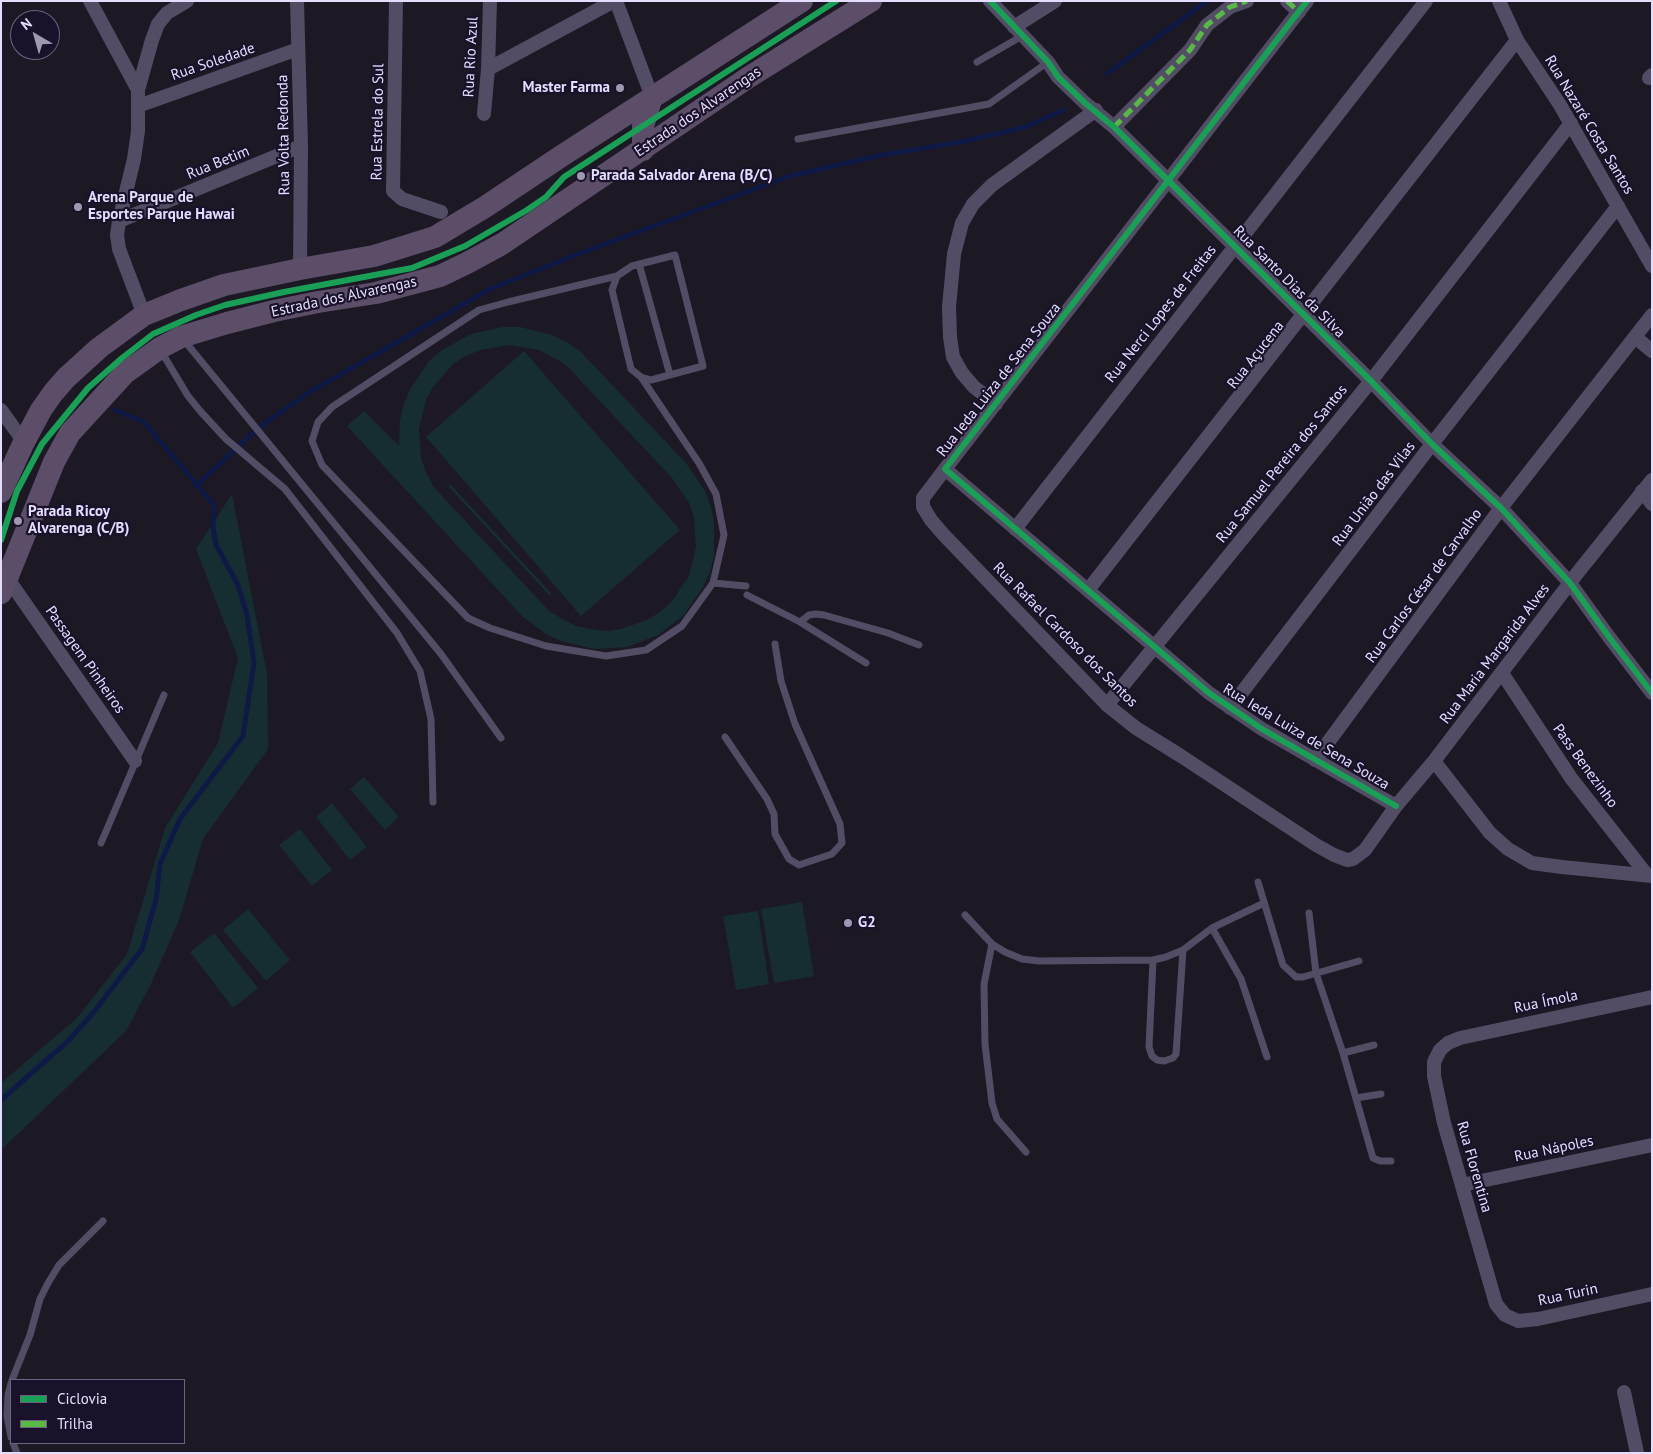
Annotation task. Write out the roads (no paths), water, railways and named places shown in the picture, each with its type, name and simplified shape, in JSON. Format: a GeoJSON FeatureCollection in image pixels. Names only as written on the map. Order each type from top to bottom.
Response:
{"type":"FeatureCollection","features":[{"type":"Feature","properties":{"kind":"main road"},"geometry":{"type":"LineString","coordinates":[[1,492],[41,410],[66,378],[99,348],[144,316],[181,300],[224,286],[300,269],[374,256],[435,237],[485,207],[802,1]]}},
{"type":"Feature","properties":{"kind":"main road","name":"Estrada dos Alvarengas"},"geometry":{"type":"LineString","coordinates":[[5,586],[38,498],[54,462],[70,433],[125,373],[160,348],[181,337],[274,310],[376,294],[440,276],[467,263],[502,244],[749,77],[872,1]]}},
{"type":"Feature","properties":{"kind":"main road"},"geometry":{"type":"LineString","coordinates":[[643,150],[643,126],[652,98]]}},
{"type":"Feature","properties":{"kind":"street"},"geometry":{"type":"LineString","coordinates":[[90,1],[138,90]]}},
{"type":"Feature","properties":{"kind":"street"},"geometry":{"type":"LineString","coordinates":[[144,316],[119,249],[117,235],[134,159],[138,90],[152,40],[158,24],[167,14],[188,1]]}},
{"type":"Feature","properties":{"kind":"street","name":"Rua Volta Redonda"},"geometry":{"type":"LineString","coordinates":[[297,1],[302,146],[300,269]]}},
{"type":"Feature","properties":{"kind":"street","name":"Rua Estrela do Sul"},"geometry":{"type":"LineString","coordinates":[[396,1],[393,191],[402,200],[440,212]]}},
{"type":"Feature","properties":{"kind":"street","name":"Rua Rio Azul"},"geometry":{"type":"LineString","coordinates":[[484,114],[488,68],[490,1]]}},
{"type":"Feature","properties":{"kind":"street"},"geometry":{"type":"LineString","coordinates":[[488,68],[615,1],[652,98]]}},
{"type":"Feature","properties":{"kind":"street","name":"Rua Santo Dias da Silva"},"geometry":{"type":"LineString","coordinates":[[990,1],[1048,62],[1058,78],[1114,127],[1371,381],[1432,444],[1501,508],[1570,583],[1652,693]]}},
{"type":"Feature","properties":{"kind":"street"},"geometry":{"type":"LineString","coordinates":[[1018,32],[1055,1]]}},
{"type":"Feature","properties":{"kind":"street"},"geometry":{"type":"LineString","coordinates":[[1114,127],[1190,50],[1207,25],[1230,7],[1247,1]]}},
{"type":"Feature","properties":{"kind":"street"},"geometry":{"type":"LineString","coordinates":[[1287,1],[1303,6]]}},
{"type":"Feature","properties":{"kind":"street","name":"Rua Nerci Lopes de Freitas"},"geometry":{"type":"LineString","coordinates":[[1015,529],[1426,1]]}},
{"type":"Feature","properties":{"kind":"street","name":"Rua Nazaré Costa Santos"},"geometry":{"type":"LineString","coordinates":[[1499,1],[1517,40],[1571,123],[1652,266]]}},
{"type":"Feature","properties":{"kind":"street","name":"Rua Ieda Luiza de Sena Souza"},"geometry":{"type":"LineString","coordinates":[[1303,6],[946,469],[1154,647],[1230,708],[1315,760],[1396,806]]}},
{"type":"Feature","properties":{"kind":"street","name":"Rua Açucena"},"geometry":{"type":"LineString","coordinates":[[1088,590],[1517,40]]}},
{"type":"Feature","properties":{"kind":"street","name":"Rua Soledade"},"geometry":{"type":"LineString","coordinates":[[138,106],[298,50]]}},
{"type":"Feature","properties":{"kind":"street"},"geometry":{"type":"LineString","coordinates":[[996,404],[974,387],[962,373],[953,357],[949,306],[954,254],[962,223],[973,204],[992,185],[1091,107]]}},
{"type":"Feature","properties":{"kind":"street","name":"Rua Samuel Pereira dos Santos"},"geometry":{"type":"LineString","coordinates":[[1107,705],[1371,381],[1571,123]]}},
{"type":"Feature","properties":{"kind":"street","name":"Rua Betim"},"geometry":{"type":"LineString","coordinates":[[119,221],[302,146]]}},
{"type":"Feature","properties":{"kind":"street","name":"Rua União das Vilas"},"geometry":{"type":"LineString","coordinates":[[1230,708],[1432,444],[1618,206]]}},
{"type":"Feature","properties":{"kind":"street","name":"Rua Carlos César de Carvalho"},"geometry":{"type":"LineString","coordinates":[[1315,760],[1501,508],[1652,315]]}},
{"type":"Feature","properties":{"kind":"street"},"geometry":{"type":"LineString","coordinates":[[1635,337],[1652,351]]}},
{"type":"Feature","properties":{"kind":"street"},"geometry":{"type":"LineString","coordinates":[[1,410],[24,442]]}},
{"type":"Feature","properties":{"kind":"street","name":"Rua Rafael Cardoso dos Santos"},"geometry":{"type":"LineString","coordinates":[[946,469],[924,498],[923,507],[927,513],[943,534],[1107,705],[1136,728],[1334,856],[1347,860],[1353,859],[1365,850]]}},
{"type":"Feature","properties":{"kind":"street","name":"Rua Maria Margarida Alves"},"geometry":{"type":"LineString","coordinates":[[1365,850],[1396,806],[1502,674],[1570,583],[1652,480]]}},
{"type":"Feature","properties":{"kind":"street"},"geometry":{"type":"LineString","coordinates":[[1642,491],[1652,504]]}},
{"type":"Feature","properties":{"kind":"street","name":"Passagem Pinheiros"},"geometry":{"type":"LineString","coordinates":[[5,586],[135,761]]}},
{"type":"Feature","properties":{"kind":"street","name":"Pass Benezinho"},"geometry":{"type":"LineString","coordinates":[[1502,674],[1571,778],[1649,876]]}},
{"type":"Feature","properties":{"kind":"street"},"geometry":{"type":"LineString","coordinates":[[1434,760],[1490,832],[1508,849],[1532,863],[1562,868],[1649,876]]}},
{"type":"Feature","properties":{"kind":"street","name":"Rua Ímola"},"geometry":{"type":"LineString","coordinates":[[1448,1043],[1478,1033],[1652,997]]}},
{"type":"Feature","properties":{"kind":"street","name":"Rua Florentina"},"geometry":{"type":"LineString","coordinates":[[1448,1043],[1440,1050],[1434,1062],[1434,1076],[1444,1124],[1496,1304]]}},
{"type":"Feature","properties":{"kind":"street","name":"Rua Nápoles"},"geometry":{"type":"LineString","coordinates":[[1462,1185],[1652,1145]]}},
{"type":"Feature","properties":{"kind":"street","name":"Rua Turin"},"geometry":{"type":"LineString","coordinates":[[1496,1304],[1504,1315],[1518,1321],[1538,1319],[1652,1294]]}},
{"type":"Feature","properties":{"kind":"street"},"geometry":{"type":"LineString","coordinates":[[1624,1392],[1637,1453]]}},
{"type":"Feature","properties":{"kind":"lane"},"geometry":{"type":"LineString","coordinates":[[977,62],[1018,32]]}},
{"type":"Feature","properties":{"kind":"lane"},"geometry":{"type":"LineString","coordinates":[[798,139],[990,104],[1048,62]]}},
{"type":"Feature","properties":{"kind":"lane"},"geometry":{"type":"LineString","coordinates":[[616,276],[612,290],[631,369],[641,377],[699,463],[716,494],[724,535],[713,583],[682,626],[646,650],[606,656],[546,646],[490,628],[468,618],[322,465],[312,441],[318,422],[332,407],[479,310],[616,276],[632,266],[675,255],[703,366],[651,380],[641,377]]}},
{"type":"Feature","properties":{"kind":"lane"},"geometry":{"type":"LineString","coordinates":[[639,264],[670,375]]}},
{"type":"Feature","properties":{"kind":"lane"},"geometry":{"type":"LineString","coordinates":[[181,337],[441,654],[501,738]]}},
{"type":"Feature","properties":{"kind":"lane"},"geometry":{"type":"LineString","coordinates":[[160,348],[188,396],[201,412],[226,439],[285,489],[397,633],[420,671],[431,719],[433,802]]}},
{"type":"Feature","properties":{"kind":"lane"},"geometry":{"type":"LineString","coordinates":[[713,583],[746,586]]}},
{"type":"Feature","properties":{"kind":"lane"},"geometry":{"type":"LineString","coordinates":[[747,595],[800,622],[866,663]]}},
{"type":"Feature","properties":{"kind":"lane"},"geometry":{"type":"LineString","coordinates":[[800,622],[809,615],[824,615],[880,630],[918,645]]}},
{"type":"Feature","properties":{"kind":"lane"},"geometry":{"type":"LineString","coordinates":[[725,737],[767,799],[774,814],[775,834],[789,859],[798,865],[832,854],[842,843],[840,824],[795,724],[781,681],[776,644]]}},
{"type":"Feature","properties":{"kind":"lane"},"geometry":{"type":"LineString","coordinates":[[101,843],[164,695]]}},
{"type":"Feature","properties":{"kind":"lane"},"geometry":{"type":"LineString","coordinates":[[1258,882],[1283,964],[1296,977],[1303,977],[1359,961]]}},
{"type":"Feature","properties":{"kind":"lane"},"geometry":{"type":"LineString","coordinates":[[965,915],[992,944],[1022,959],[1039,961],[1152,960],[1166,957],[1182,950],[1212,928],[1264,903]]}},
{"type":"Feature","properties":{"kind":"lane"},"geometry":{"type":"LineString","coordinates":[[1309,913],[1316,973],[1343,1052],[1373,1158],[1380,1161],[1391,1161]]}},
{"type":"Feature","properties":{"kind":"lane"},"geometry":{"type":"LineString","coordinates":[[1212,928],[1241,979],[1266,1057]]}},
{"type":"Feature","properties":{"kind":"lane"},"geometry":{"type":"LineString","coordinates":[[992,944],[984,984],[986,1051],[992,1103],[997,1119],[1026,1152]]}},
{"type":"Feature","properties":{"kind":"lane"},"geometry":{"type":"LineString","coordinates":[[1152,960],[1149,1047],[1152,1056],[1157,1060],[1164,1061],[1173,1058],[1176,1054],[1182,950]]}},
{"type":"Feature","properties":{"kind":"lane"},"geometry":{"type":"LineString","coordinates":[[1343,1052],[1374,1045]]}},
{"type":"Feature","properties":{"kind":"lane"},"geometry":{"type":"LineString","coordinates":[[1356,1098],[1381,1094]]}},
{"type":"Feature","properties":{"kind":"lane"},"geometry":{"type":"LineString","coordinates":[[13,1379],[30,1335],[40,1299],[48,1283],[59,1265],[103,1221]]}},
{"type":"Feature","properties":{"kind":"lane"},"geometry":{"type":"LineString","coordinates":[[10,1388],[7,1416],[10,1432]]}},
{"type":"Feature","properties":{"kind":"waterway"},"geometry":{"type":"LineString","coordinates":[[1108,73],[1207,1]]}},
{"type":"Feature","properties":{"kind":"waterway"},"geometry":{"type":"LineString","coordinates":[[196,486],[257,429],[308,393],[490,289],[578,254],[790,176],[877,156],[961,142],[1026,127],[1063,110]]}},
{"type":"Feature","properties":{"kind":"waterway"},"geometry":{"type":"LineString","coordinates":[[1,1100],[68,1041],[93,1013],[142,949],[156,900],[160,864],[180,819],[243,736],[254,663],[247,615],[238,585],[216,545],[213,527],[214,505],[144,422],[115,410]]}},
{"type":"Feature","properties":{"kind":"place","name":"Master Farma"},"geometry":{"type":"Point","coordinates":[620,88]}},
{"type":"Feature","properties":{"kind":"place","name":"Parada Salvador Arena (B/C)"},"geometry":{"type":"Point","coordinates":[581,176]}},
{"type":"Feature","properties":{"kind":"place","name":"Arena Parque de Esportes Parque Hawai"},"geometry":{"type":"Point","coordinates":[78,207]}},
{"type":"Feature","properties":{"kind":"place","name":"Parada Ricoy Alvarenga (C/B)"},"geometry":{"type":"Point","coordinates":[18,521]}},
{"type":"Feature","properties":{"kind":"place","name":"G2"},"geometry":{"type":"Point","coordinates":[848,923]}}]}
